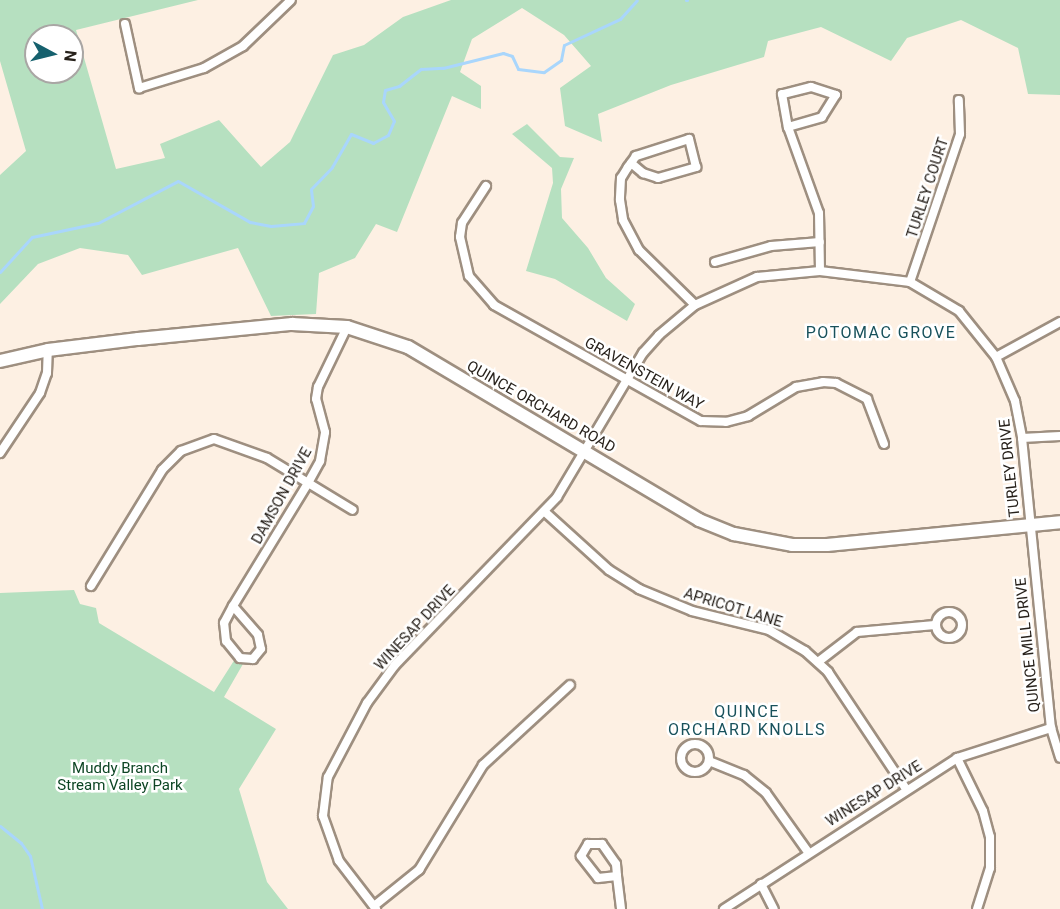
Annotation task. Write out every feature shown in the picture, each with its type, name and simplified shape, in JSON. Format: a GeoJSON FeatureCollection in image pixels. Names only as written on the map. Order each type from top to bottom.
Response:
{"type":"FeatureCollection","features":[{"type":"Feature","properties":{"kind":"street"},"geometry":{"type":"LineString","coordinates":[[125,24],[139,88],[204,68],[243,46],[291,0]]}},
{"type":"Feature","properties":{"kind":"street"},"geometry":{"type":"LineString","coordinates":[[788,127],[822,117],[836,95],[811,87],[782,94],[788,127],[800,164],[813,187],[820,242],[820,271]]}},
{"type":"Feature","properties":{"kind":"street","name":"TURLEY COURT"},"geometry":{"type":"LineString","coordinates":[[910,282],[960,134],[958,100]]}},
{"type":"Feature","properties":{"kind":"street"},"geometry":{"type":"LineString","coordinates":[[631,163],[643,173],[658,178],[696,167],[689,139],[636,156],[631,163],[621,178],[623,220],[639,250],[695,305]]}},
{"type":"Feature","properties":{"kind":"street","name":"GRAVENSTEIN WAY"},"geometry":{"type":"LineString","coordinates":[[486,186],[462,223],[460,237],[462,260],[475,285],[494,305],[690,416],[713,423],[748,416],[796,387],[823,382],[836,383],[867,399],[884,444]]}},
{"type":"Feature","properties":{"kind":"street"},"geometry":{"type":"LineString","coordinates":[[715,262],[771,246],[820,242]]}},
{"type":"Feature","properties":{"kind":"street","name":"TURLEY DRIVE"},"geometry":{"type":"LineString","coordinates":[[586,451],[626,380],[658,335],[695,305],[757,277],[820,271],[910,282],[959,311],[996,357],[1016,401],[1022,438],[1030,527]]}},
{"type":"Feature","properties":{"kind":"street"},"geometry":{"type":"LineString","coordinates":[[996,357],[1060,322]]}},
{"type":"Feature","properties":{"kind":"street","name":"QUINCE ORCHARD ROAD"},"geometry":{"type":"LineString","coordinates":[[0,361],[48,350],[292,324],[347,327],[408,347],[699,520],[758,540],[827,545],[1030,527],[1060,522]]}},
{"type":"Feature","properties":{"kind":"street","name":"DAMSON DRIVE"},"geometry":{"type":"LineString","coordinates":[[233,606],[258,635],[261,649],[253,659],[240,658],[226,641],[224,623],[233,606],[308,483],[325,443],[318,387],[347,327]]}},
{"type":"Feature","properties":{"kind":"street"},"geometry":{"type":"LineString","coordinates":[[0,453],[40,393],[47,373],[48,350]]}},
{"type":"Feature","properties":{"kind":"street"},"geometry":{"type":"LineString","coordinates":[[1022,438],[1060,436]]}},
{"type":"Feature","properties":{"kind":"street"},"geometry":{"type":"LineString","coordinates":[[91,586],[162,470],[181,451],[214,439],[267,459],[353,510]]}},
{"type":"Feature","properties":{"kind":"street","name":"WINESAP DRIVE"},"geometry":{"type":"LineString","coordinates":[[375,908],[339,861],[327,831],[324,794],[334,760],[395,665],[545,512],[586,451]]}},
{"type":"Feature","properties":{"kind":"street","name":"APRICOT LANE"},"geometry":{"type":"LineString","coordinates":[[545,512],[609,570],[639,589],[692,611],[769,630],[794,642],[818,662],[906,789]]}},
{"type":"Feature","properties":{"kind":"street","name":"QUINCE MILL DRIVE"},"geometry":{"type":"LineString","coordinates":[[1030,527],[1051,728],[1060,758]]}},
{"type":"Feature","properties":{"kind":"street"},"geometry":{"type":"LineString","coordinates":[[818,662],[857,632],[935,625]]}},
{"type":"Feature","properties":{"kind":"street"},"geometry":{"type":"LineString","coordinates":[[375,908],[419,870],[483,765],[570,685]]}},
{"type":"Feature","properties":{"kind":"street","name":"WINESAP DRIVE"},"geometry":{"type":"LineString","coordinates":[[724,909],[808,852],[957,758],[1051,728]]}},
{"type":"Feature","properties":{"kind":"street"},"geometry":{"type":"LineString","coordinates":[[957,758],[983,811],[990,837],[990,868],[977,909]]}},
{"type":"Feature","properties":{"kind":"street"},"geometry":{"type":"LineString","coordinates":[[709,761],[744,775],[766,793],[808,852]]}},
{"type":"Feature","properties":{"kind":"street"},"geometry":{"type":"LineString","coordinates":[[617,876],[598,878],[581,856],[588,844],[602,844],[616,864],[621,909]]}},
{"type":"Feature","properties":{"kind":"street"},"geometry":{"type":"LineString","coordinates":[[761,884],[774,909]]}},
{"type":"Feature","properties":{"kind":"green space"},"geometry":{"type":"Polygon","coordinates":[[[0,0],[198,0],[84,28],[84,24],[24,24],[24,84],[84,84],[84,58],[116,169],[165,158],[160,144],[219,120],[261,167],[290,142],[333,55],[364,45],[403,17],[451,0],[1060,0],[1060,95],[1028,94],[1018,48],[961,20],[907,38],[891,61],[821,27],[768,41],[764,57],[671,85],[598,114],[602,142],[565,126],[560,88],[591,66],[564,35],[522,8],[472,39],[460,72],[481,86],[481,109],[452,96],[397,232],[376,224],[355,258],[319,273],[316,314],[271,316],[238,248],[142,275],[128,255],[80,248],[38,264],[0,304],[0,175],[26,151],[0,61],[0,0]]]}},
{"type":"Feature","properties":{"kind":"green space"},"geometry":{"type":"Polygon","coordinates":[[[527,124],[560,157],[574,158],[561,189],[562,218],[588,248],[606,278],[635,304],[627,321],[555,279],[526,271],[553,183],[552,168],[512,134],[527,124]]]}},
{"type":"Feature","properties":{"kind":"green space","name":"Muddy Branch Stream Valley Park"},"geometry":{"type":"Polygon","coordinates":[[[74,590],[80,604],[96,608],[99,623],[214,692],[235,659],[243,664],[224,697],[276,729],[239,789],[267,882],[288,909],[0,909],[0,593],[74,590]]]}},
{"type":"Feature","properties":{"kind":"waterway"},"geometry":{"type":"LineString","coordinates":[[0,272],[32,237],[98,223],[178,181],[250,222],[271,226],[304,223],[313,206],[311,189],[332,167],[351,134],[373,143],[388,135],[394,121],[383,102],[385,90],[399,86],[421,69],[443,68],[503,53],[512,56],[518,69],[544,72],[561,60],[564,45],[620,19],[637,0]]}},
{"type":"Feature","properties":{"kind":"waterway"},"geometry":{"type":"LineString","coordinates":[[0,826],[21,843],[30,856],[42,909]]}},
{"type":"Feature","properties":{"kind":"district","name":"POTOMAC GROVE"},"geometry":{"type":"Point","coordinates":[881,333]}},
{"type":"Feature","properties":{"kind":"district","name":"QUINCE ORCHARD KNOLLS"},"geometry":{"type":"Point","coordinates":[747,721]}}]}
